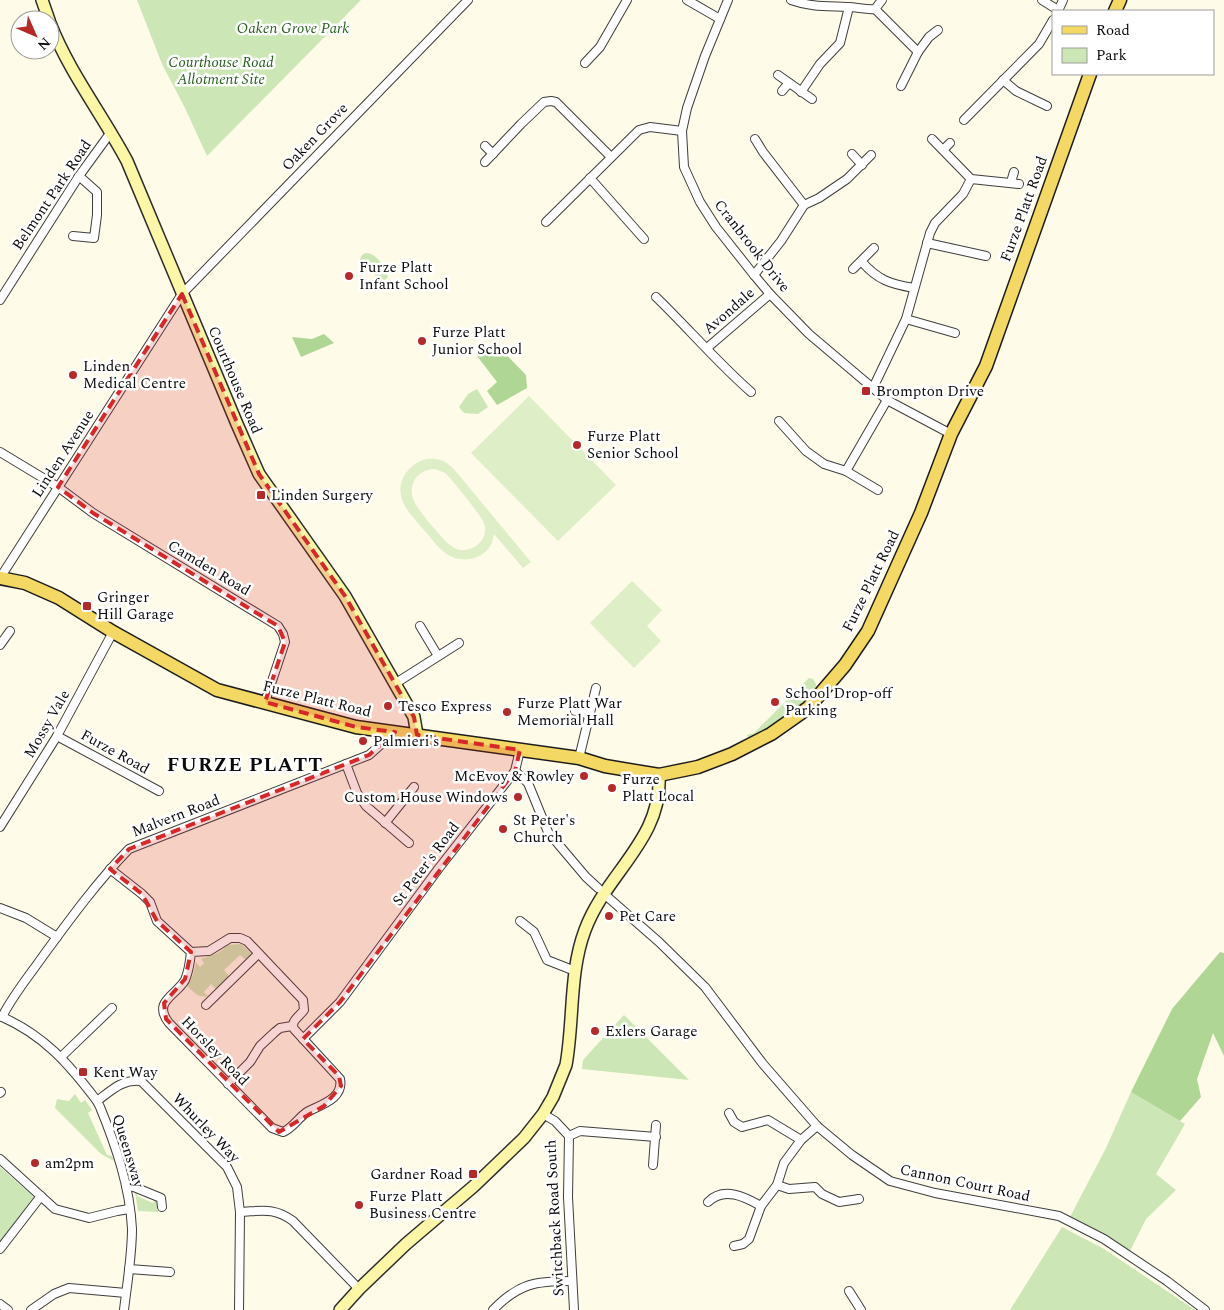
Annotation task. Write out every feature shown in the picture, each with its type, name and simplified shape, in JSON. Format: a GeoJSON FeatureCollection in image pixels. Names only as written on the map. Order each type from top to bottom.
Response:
{"type":"FeatureCollection","features":[{"type":"Feature","properties":{"kind":"main road","name":"Furze Platt Road"},"geometry":{"type":"LineString","coordinates":[[0,578],[25,582],[59,598],[113,632],[217,690],[356,728],[579,758],[605,766],[659,774],[698,767],[732,754],[771,734],[808,708],[845,665],[868,630],[921,513],[951,434],[986,366],[1090,75]]}},
{"type":"Feature","properties":{"kind":"street","name":"Oaken Grove"},"geometry":{"type":"LineString","coordinates":[[182,294],[468,0]]}},
{"type":"Feature","properties":{"kind":"street"},"geometry":{"type":"LineString","coordinates":[[580,53],[586,61],[600,47],[627,0]]}},
{"type":"Feature","properties":{"kind":"street"},"geometry":{"type":"LineString","coordinates":[[687,0],[720,19]]}},
{"type":"Feature","properties":{"kind":"street","name":"Cranbrook Drive"},"geometry":{"type":"LineString","coordinates":[[728,0],[690,99],[682,131],[684,167],[700,202],[716,227],[770,294],[823,347],[887,400],[951,434]]}},
{"type":"Feature","properties":{"kind":"street"},"geometry":{"type":"LineString","coordinates":[[875,10],[882,0]]}},
{"type":"Feature","properties":{"kind":"street"},"geometry":{"type":"LineString","coordinates":[[1042,0],[1057,10]]}},
{"type":"Feature","properties":{"kind":"street"},"geometry":{"type":"LineString","coordinates":[[794,1],[814,6],[875,10],[918,52]]}},
{"type":"Feature","properties":{"kind":"street"},"geometry":{"type":"LineString","coordinates":[[800,92],[820,64],[840,43],[849,7]]}},
{"type":"Feature","properties":{"kind":"street"},"geometry":{"type":"LineString","coordinates":[[964,120],[1039,44],[1052,22]]}},
{"type":"Feature","properties":{"kind":"street"},"geometry":{"type":"LineString","coordinates":[[900,80],[929,37],[938,30]]}},
{"type":"Feature","properties":{"kind":"street"},"geometry":{"type":"LineString","coordinates":[[929,37],[936,44]]}},
{"type":"Feature","properties":{"kind":"street","name":"Courthouse Road"},"geometry":{"type":"LineString","coordinates":[[60,48],[127,161],[259,474],[345,596],[414,717],[417,735]]}},
{"type":"Feature","properties":{"kind":"street"},"geometry":{"type":"LineString","coordinates":[[778,75],[812,99]]}},
{"type":"Feature","properties":{"kind":"street"},"geometry":{"type":"LineString","coordinates":[[1003,80],[1016,91],[1047,106]]}},
{"type":"Feature","properties":{"kind":"street"},"geometry":{"type":"LineString","coordinates":[[782,91],[789,83]]}},
{"type":"Feature","properties":{"kind":"street"},"geometry":{"type":"LineString","coordinates":[[485,162],[544,102],[551,101],[556,102],[611,157]]}},
{"type":"Feature","properties":{"kind":"street"},"geometry":{"type":"LineString","coordinates":[[974,110],[979,117]]}},
{"type":"Feature","properties":{"kind":"street"},"geometry":{"type":"LineString","coordinates":[[546,222],[640,130],[650,127],[682,131]]}},
{"type":"Feature","properties":{"kind":"street","name":"Belmont Park Road"},"geometry":{"type":"LineString","coordinates":[[0,300],[79,176],[111,132]]}},
{"type":"Feature","properties":{"kind":"street"},"geometry":{"type":"LineString","coordinates":[[755,139],[759,147],[804,205]]}},
{"type":"Feature","properties":{"kind":"street"},"geometry":{"type":"LineString","coordinates":[[932,139],[970,179],[1016,183],[1014,172]]}},
{"type":"Feature","properties":{"kind":"street"},"geometry":{"type":"LineString","coordinates":[[943,150],[950,143]]}},
{"type":"Feature","properties":{"kind":"street"},"geometry":{"type":"LineString","coordinates":[[485,146],[493,154]]}},
{"type":"Feature","properties":{"kind":"street"},"geometry":{"type":"LineString","coordinates":[[751,151],[759,147]]}},
{"type":"Feature","properties":{"kind":"street"},"geometry":{"type":"LineString","coordinates":[[852,154],[862,165]]}},
{"type":"Feature","properties":{"kind":"street"},"geometry":{"type":"LineString","coordinates":[[754,275],[781,241],[804,205],[847,179],[871,155]]}},
{"type":"Feature","properties":{"kind":"street"},"geometry":{"type":"LineString","coordinates":[[73,236],[94,238],[97,214],[97,192],[79,176]]}},
{"type":"Feature","properties":{"kind":"street"},"geometry":{"type":"LineString","coordinates":[[590,178],[644,239]]}},
{"type":"Feature","properties":{"kind":"street"},"geometry":{"type":"LineString","coordinates":[[873,388],[906,319],[927,243],[935,223],[963,194],[970,179]]}},
{"type":"Feature","properties":{"kind":"street"},"geometry":{"type":"LineString","coordinates":[[927,243],[986,256]]}},
{"type":"Feature","properties":{"kind":"street"},"geometry":{"type":"LineString","coordinates":[[853,269],[874,248]]}},
{"type":"Feature","properties":{"kind":"street"},"geometry":{"type":"LineString","coordinates":[[974,264],[977,255]]}},
{"type":"Feature","properties":{"kind":"street"},"geometry":{"type":"LineString","coordinates":[[862,262],[872,273],[890,284],[914,288]]}},
{"type":"Feature","properties":{"kind":"street","name":"Linden Avenue"},"geometry":{"type":"LineString","coordinates":[[0,578],[182,294]]}},
{"type":"Feature","properties":{"kind":"street","name":"Avondale"},"geometry":{"type":"LineString","coordinates":[[707,348],[770,294]]}},
{"type":"Feature","properties":{"kind":"street","name":"Avondale"},"geometry":{"type":"LineString","coordinates":[[656,297],[727,371],[751,392]]}},
{"type":"Feature","properties":{"kind":"street"},"geometry":{"type":"LineString","coordinates":[[906,319],[955,333]]}},
{"type":"Feature","properties":{"kind":"street"},"geometry":{"type":"LineString","coordinates":[[940,329],[944,321]]}},
{"type":"Feature","properties":{"kind":"street"},"geometry":{"type":"LineString","coordinates":[[846,471],[887,400]]}},
{"type":"Feature","properties":{"kind":"street"},"geometry":{"type":"LineString","coordinates":[[779,421],[806,451],[824,464],[846,471],[878,490]]}},
{"type":"Feature","properties":{"kind":"street","name":"Camden Road"},"geometry":{"type":"LineString","coordinates":[[0,452],[58,487],[92,513],[278,626],[285,642],[264,702]]}},
{"type":"Feature","properties":{"kind":"street"},"geometry":{"type":"LineString","coordinates":[[420,626],[438,656]]}},
{"type":"Feature","properties":{"kind":"street"},"geometry":{"type":"LineString","coordinates":[[0,645],[10,631]]}},
{"type":"Feature","properties":{"kind":"street","name":"Mossy Vale"},"geometry":{"type":"LineString","coordinates":[[0,827],[58,736],[113,632]]}},
{"type":"Feature","properties":{"kind":"street"},"geometry":{"type":"LineString","coordinates":[[396,683],[459,643]]}},
{"type":"Feature","properties":{"kind":"street"},"geometry":{"type":"LineString","coordinates":[[579,758],[596,688]]}},
{"type":"Feature","properties":{"kind":"street"},"geometry":{"type":"LineString","coordinates":[[575,712],[589,715]]}},
{"type":"Feature","properties":{"kind":"street","name":"Malvern Road"},"geometry":{"type":"LineString","coordinates":[[1,1016],[57,937],[110,869],[129,849],[369,755],[396,732]]}},
{"type":"Feature","properties":{"kind":"street","name":"Furze Road"},"geometry":{"type":"LineString","coordinates":[[58,736],[159,791]]}},
{"type":"Feature","properties":{"kind":"street","name":"St Peter's Road"},"geometry":{"type":"LineString","coordinates":[[303,1039],[332,1011],[348,991],[514,771],[520,750]]}},
{"type":"Feature","properties":{"kind":"street"},"geometry":{"type":"LineString","coordinates":[[346,764],[357,793],[366,806],[409,843]]}},
{"type":"Feature","properties":{"kind":"street","name":"Cannon Court Road"},"geometry":{"type":"LineString","coordinates":[[514,771],[528,784],[548,832],[586,877],[659,942],[705,987],[763,1064],[817,1126],[852,1155],[890,1181],[935,1193],[1059,1216],[1104,1239],[1167,1281],[1205,1310]]}},
{"type":"Feature","properties":{"kind":"street"},"geometry":{"type":"LineString","coordinates":[[340,1310],[406,1244],[481,1179],[524,1138],[543,1114],[557,1089],[566,1065],[575,970],[585,929],[601,890],[643,840],[655,811],[660,788],[659,774]]}},
{"type":"Feature","properties":{"kind":"street"},"geometry":{"type":"LineString","coordinates":[[385,823],[414,787]]}},
{"type":"Feature","properties":{"kind":"street"},"geometry":{"type":"LineString","coordinates":[[110,869],[150,902],[157,921],[190,952],[209,951],[230,938],[240,938],[247,942],[304,1003],[304,1010],[292,1026]]}},
{"type":"Feature","properties":{"kind":"street"},"geometry":{"type":"LineString","coordinates":[[0,908],[26,918],[57,937]]}},
{"type":"Feature","properties":{"kind":"street"},"geometry":{"type":"LineString","coordinates":[[520,921],[534,932],[547,960],[575,970]]}},
{"type":"Feature","properties":{"kind":"street","name":"Horsley Road"},"geometry":{"type":"LineString","coordinates":[[190,952],[189,970],[185,979],[164,1004],[163,1015],[228,1084],[272,1128],[279,1132],[287,1130],[308,1112],[324,1106],[341,1086],[339,1076],[303,1039]]}},
{"type":"Feature","properties":{"kind":"street"},"geometry":{"type":"LineString","coordinates":[[206,1005],[258,954]]}},
{"type":"Feature","properties":{"kind":"street"},"geometry":{"type":"LineString","coordinates":[[60,1057],[112,1008]]}},
{"type":"Feature","properties":{"kind":"street","name":"Queensway"},"geometry":{"type":"LineString","coordinates":[[1,1016],[39,1038],[60,1057],[98,1101],[114,1142],[130,1209],[132,1230],[124,1310]]}},
{"type":"Feature","properties":{"kind":"street"},"geometry":{"type":"LineString","coordinates":[[228,1084],[250,1062],[260,1046],[275,1032],[280,1028],[292,1026]]}},
{"type":"Feature","properties":{"kind":"street"},"geometry":{"type":"LineString","coordinates":[[292,1026],[303,1039]]}},
{"type":"Feature","properties":{"kind":"street","name":"Whurley Way"},"geometry":{"type":"LineString","coordinates":[[98,1101],[121,1084],[130,1080],[141,1082],[227,1166],[238,1187],[240,1212],[239,1310]]}},
{"type":"Feature","properties":{"kind":"street","name":"Switchback Road South"},"geometry":{"type":"LineString","coordinates":[[543,1114],[556,1121],[569,1136],[568,1197],[574,1310]]}},
{"type":"Feature","properties":{"kind":"street"},"geometry":{"type":"LineString","coordinates":[[729,1114],[734,1122],[742,1127],[768,1120],[801,1140]]}},
{"type":"Feature","properties":{"kind":"street"},"geometry":{"type":"LineString","coordinates":[[653,1165],[656,1125]]}},
{"type":"Feature","properties":{"kind":"street"},"geometry":{"type":"LineString","coordinates":[[734,1246],[743,1244],[749,1239],[761,1206],[777,1185],[784,1163],[801,1140],[817,1126]]}},
{"type":"Feature","properties":{"kind":"street"},"geometry":{"type":"LineString","coordinates":[[569,1136],[580,1131],[656,1138]]}},
{"type":"Feature","properties":{"kind":"street"},"geometry":{"type":"LineString","coordinates":[[0,1159],[55,1209],[89,1218],[117,1210],[130,1209]]}},
{"type":"Feature","properties":{"kind":"street"},"geometry":{"type":"LineString","coordinates":[[777,1185],[790,1190],[814,1187],[822,1194],[839,1202],[859,1198]]}},
{"type":"Feature","properties":{"kind":"street"},"geometry":{"type":"LineString","coordinates":[[126,1186],[134,1186],[161,1198],[162,1207]]}},
{"type":"Feature","properties":{"kind":"street"},"geometry":{"type":"LineString","coordinates":[[708,1202],[713,1196],[721,1194],[741,1195],[761,1206]]}},
{"type":"Feature","properties":{"kind":"street"},"geometry":{"type":"LineString","coordinates":[[0,1249],[41,1196]]}},
{"type":"Feature","properties":{"kind":"street"},"geometry":{"type":"LineString","coordinates":[[240,1212],[272,1210],[283,1213],[359,1289]]}},
{"type":"Feature","properties":{"kind":"street"},"geometry":{"type":"LineString","coordinates":[[129,1269],[170,1272]]}},
{"type":"Feature","properties":{"kind":"street"},"geometry":{"type":"LineString","coordinates":[[493,1310],[517,1290],[530,1283],[572,1281]]}},
{"type":"Feature","properties":{"kind":"street"},"geometry":{"type":"LineString","coordinates":[[31,1310],[54,1294],[69,1288],[126,1293]]}},
{"type":"Feature","properties":{"kind":"street"},"geometry":{"type":"LineString","coordinates":[[849,1291],[862,1310]]}},
{"type":"Feature","properties":{"kind":"street"},"geometry":{"type":"LineString","coordinates":[[0,1304],[8,1310]]}},
{"type":"Feature","properties":{"kind":"highlighted area"},"geometry":{"type":"Polygon","coordinates":[[[182,294],[259,474],[345,596],[414,717],[417,735],[520,750],[515,771],[340,1002],[303,1039],[339,1076],[341,1086],[324,1106],[279,1132],[166,1019],[164,1003],[185,979],[191,952],[157,921],[142,894],[110,869],[129,849],[369,755],[395,732],[356,727],[265,702],[285,642],[278,626],[93,513],[58,487],[182,294]]]}},
{"type":"Feature","properties":{"kind":"green space","name":"Courthouse Road Allotment Site"},"geometry":{"type":"Polygon","coordinates":[[[137,0],[361,0],[207,156],[162,64],[137,0]]]}},
{"type":"Feature","properties":{"kind":"green space"},"geometry":{"type":"Polygon","coordinates":[[[366,253],[377,258],[382,265],[388,277],[382,282],[371,271],[368,273],[358,263],[362,255],[366,253]]]}},
{"type":"Feature","properties":{"kind":"green space"},"geometry":{"type":"Polygon","coordinates":[[[324,334],[334,343],[301,357],[292,337],[312,339],[324,334]]]}},
{"type":"Feature","properties":{"kind":"green space"},"geometry":{"type":"Polygon","coordinates":[[[497,345],[526,375],[527,388],[497,405],[487,391],[497,382],[477,356],[497,345]]]}},
{"type":"Feature","properties":{"kind":"green space"},"geometry":{"type":"Polygon","coordinates":[[[477,389],[488,407],[478,414],[464,413],[459,407],[468,394],[477,389]]]}},
{"type":"Feature","properties":{"kind":"green space"},"geometry":{"type":"Polygon","coordinates":[[[529,396],[616,485],[558,541],[471,453],[529,396]]]}},
{"type":"Feature","properties":{"kind":"green space"},"geometry":{"type":"Polygon","coordinates":[[[426,459],[437,459],[444,461],[453,468],[531,562],[523,568],[494,534],[489,548],[484,553],[473,558],[455,558],[441,550],[410,514],[401,497],[401,483],[404,477],[419,462],[426,459]],[[434,469],[423,472],[415,479],[412,489],[414,501],[430,524],[450,545],[460,550],[474,547],[484,536],[485,526],[483,521],[471,503],[448,476],[434,469]]]}},
{"type":"Feature","properties":{"kind":"green space"},"geometry":{"type":"Polygon","coordinates":[[[632,581],[662,610],[647,626],[661,641],[634,668],[590,623],[632,581]]]}},
{"type":"Feature","properties":{"kind":"green space"},"geometry":{"type":"Polygon","coordinates":[[[809,678],[813,679],[816,686],[807,699],[790,714],[755,738],[748,737],[747,735],[754,733],[809,678]]]}},
{"type":"Feature","properties":{"kind":"green space"},"geometry":{"type":"Polygon","coordinates":[[[241,944],[251,955],[246,960],[240,955],[224,970],[229,976],[227,980],[216,989],[211,984],[204,992],[208,996],[199,995],[187,986],[193,975],[196,962],[200,967],[204,963],[201,959],[218,953],[228,945],[241,944]]]}},
{"type":"Feature","properties":{"kind":"green space"},"geometry":{"type":"Polygon","coordinates":[[[1220,952],[1224,953],[1224,1056],[1213,1033],[1197,1079],[1201,1097],[1180,1121],[1131,1092],[1172,1009],[1220,952]]]}},
{"type":"Feature","properties":{"kind":"green space"},"geometry":{"type":"Polygon","coordinates":[[[624,1015],[689,1080],[582,1069],[583,1060],[624,1015]]]}},
{"type":"Feature","properties":{"kind":"green space"},"geometry":{"type":"Polygon","coordinates":[[[1131,1092],[1185,1124],[1156,1174],[1176,1190],[1146,1219],[1130,1251],[1109,1236],[1070,1217],[1106,1148],[1131,1092]]]}},
{"type":"Feature","properties":{"kind":"green space"},"geometry":{"type":"Polygon","coordinates":[[[75,1094],[81,1103],[85,1100],[92,1110],[88,1113],[107,1155],[112,1156],[114,1161],[101,1154],[55,1108],[57,1099],[69,1101],[75,1094]]]}},
{"type":"Feature","properties":{"kind":"green space"},"geometry":{"type":"Polygon","coordinates":[[[0,1167],[34,1197],[0,1241],[0,1167]]]}},
{"type":"Feature","properties":{"kind":"green space"},"geometry":{"type":"Polygon","coordinates":[[[138,1191],[137,1196],[153,1203],[156,1198],[158,1212],[138,1211],[135,1192],[138,1191]]]}},
{"type":"Feature","properties":{"kind":"green space"},"geometry":{"type":"Polygon","coordinates":[[[1062,1227],[1104,1249],[1195,1310],[1010,1310],[1062,1227]]]}},
{"type":"Feature","properties":{"kind":"place","name":"Furze Platt Infant School"},"geometry":{"type":"Point","coordinates":[349,276]}},
{"type":"Feature","properties":{"kind":"place","name":"Furze Platt Junior School"},"geometry":{"type":"Point","coordinates":[422,341]}},
{"type":"Feature","properties":{"kind":"place","name":"Linden Medical Centre"},"geometry":{"type":"Point","coordinates":[73,375]}},
{"type":"Feature","properties":{"kind":"place","name":"Brompton Drive"},"geometry":{"type":"Point","coordinates":[866,391]}},
{"type":"Feature","properties":{"kind":"place","name":"Furze Platt Senior School"},"geometry":{"type":"Point","coordinates":[577,445]}},
{"type":"Feature","properties":{"kind":"place","name":"Linden Surgery"},"geometry":{"type":"Point","coordinates":[261,495]}},
{"type":"Feature","properties":{"kind":"place","name":"Gringer Hill Garage"},"geometry":{"type":"Point","coordinates":[87,606]}},
{"type":"Feature","properties":{"kind":"place","name":"School Drop-off Parking"},"geometry":{"type":"Point","coordinates":[775,702]}},
{"type":"Feature","properties":{"kind":"place","name":"Tesco Express"},"geometry":{"type":"Point","coordinates":[388,706]}},
{"type":"Feature","properties":{"kind":"place","name":"Furze Platt War Memorial Hall"},"geometry":{"type":"Point","coordinates":[507,712]}},
{"type":"Feature","properties":{"kind":"place","name":"Palmieri's"},"geometry":{"type":"Point","coordinates":[363,741]}},
{"type":"Feature","properties":{"kind":"place","name":"McEvoy & Rowley"},"geometry":{"type":"Point","coordinates":[584,776]}},
{"type":"Feature","properties":{"kind":"place","name":"Furze Platt Local"},"geometry":{"type":"Point","coordinates":[612,788]}},
{"type":"Feature","properties":{"kind":"place","name":"Custom House Windows"},"geometry":{"type":"Point","coordinates":[518,797]}},
{"type":"Feature","properties":{"kind":"place","name":"St Peter's Church"},"geometry":{"type":"Point","coordinates":[503,829]}},
{"type":"Feature","properties":{"kind":"place","name":"Pet Care"},"geometry":{"type":"Point","coordinates":[609,916]}},
{"type":"Feature","properties":{"kind":"place","name":"Exlers Garage"},"geometry":{"type":"Point","coordinates":[595,1031]}},
{"type":"Feature","properties":{"kind":"place","name":"Kent Way"},"geometry":{"type":"Point","coordinates":[83,1072]}},
{"type":"Feature","properties":{"kind":"place","name":"am2pm"},"geometry":{"type":"Point","coordinates":[35,1163]}},
{"type":"Feature","properties":{"kind":"place","name":"Gardner Road"},"geometry":{"type":"Point","coordinates":[473,1174]}},
{"type":"Feature","properties":{"kind":"place","name":"Furze Platt Business Centre"},"geometry":{"type":"Point","coordinates":[359,1205]}},
{"type":"Feature","properties":{"kind":"district","name":"FURZE PLATT"},"geometry":{"type":"Point","coordinates":[245,765]}},
{"type":"Feature","properties":{"kind":"park label","name":"Oaken Grove Park"},"geometry":{"type":"Point","coordinates":[293,28]}}]}
